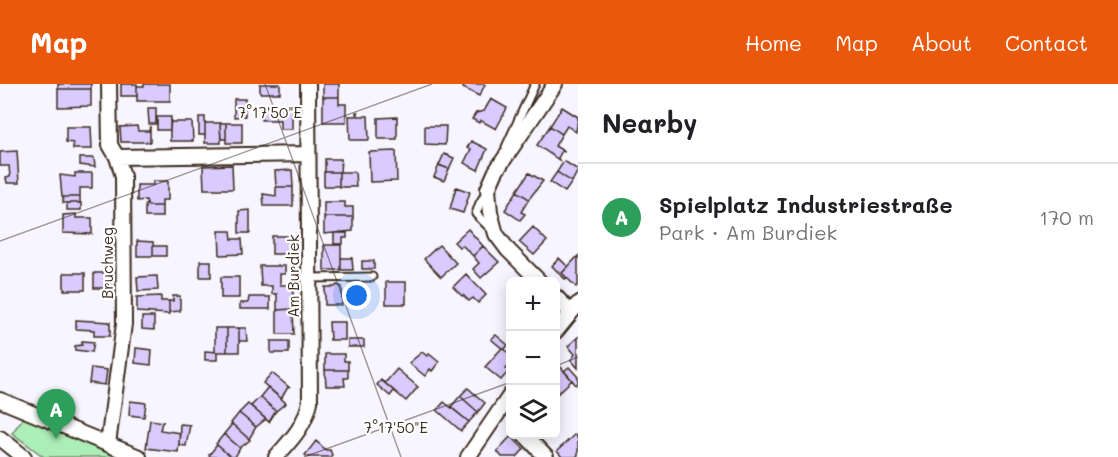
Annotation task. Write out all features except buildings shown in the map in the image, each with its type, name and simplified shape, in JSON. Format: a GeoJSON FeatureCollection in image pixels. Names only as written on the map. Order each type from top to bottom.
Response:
{"type":"FeatureCollection","features":[{"type":"Feature","properties":{"kind":"street","name":"Bruchweg"},"geometry":{"type":"LineString","coordinates":[[108,444],[124,324],[123,176],[117,156],[110,145],[109,84]]}},
{"type":"Feature","properties":{"kind":"street","name":"Am Burdiek"},"geometry":{"type":"LineString","coordinates":[[276,457],[306,420],[310,402],[308,84]]}},
{"type":"Feature","properties":{"kind":"street"},"geometry":{"type":"LineString","coordinates":[[535,277],[508,250],[496,234],[490,212],[488,189],[496,171],[555,84]]}},
{"type":"Feature","properties":{"kind":"street"},"geometry":{"type":"LineString","coordinates":[[117,156],[308,154]]}},
{"type":"Feature","properties":{"kind":"street"},"geometry":{"type":"LineString","coordinates":[[560,300],[574,308],[560,325]]}},
{"type":"Feature","properties":{"kind":"street"},"geometry":{"type":"LineString","coordinates":[[0,400],[139,457]]}},
{"type":"Feature","properties":{"kind":"street"},"geometry":{"type":"LineString","coordinates":[[468,457],[506,400]]}},
{"type":"Feature","properties":{"kind":"street"},"geometry":{"type":"LineString","coordinates":[[500,410],[506,417]]}},
{"type":"Feature","properties":{"kind":"street"},"geometry":{"type":"LineString","coordinates":[[0,438],[24,457]]}},
{"type":"Feature","properties":{"kind":"street"},"geometry":{"type":"LineString","coordinates":[[528,439],[546,457]]}},
{"type":"Feature","properties":{"kind":"lane"},"geometry":{"type":"LineString","coordinates":[[496,171],[535,84]]}},
{"type":"Feature","properties":{"kind":"lane"},"geometry":{"type":"LineString","coordinates":[[309,278],[372,277]]}},
{"type":"Feature","properties":{"kind":"green space"},"geometry":{"type":"Polygon","coordinates":[[[28,411],[133,457],[44,457],[12,433],[28,411]]]}},
{"type":"Feature","properties":{"kind":"place","name":"Spielplatz Industriestraße"},"geometry":{"type":"Point","coordinates":[56,439]}}]}
